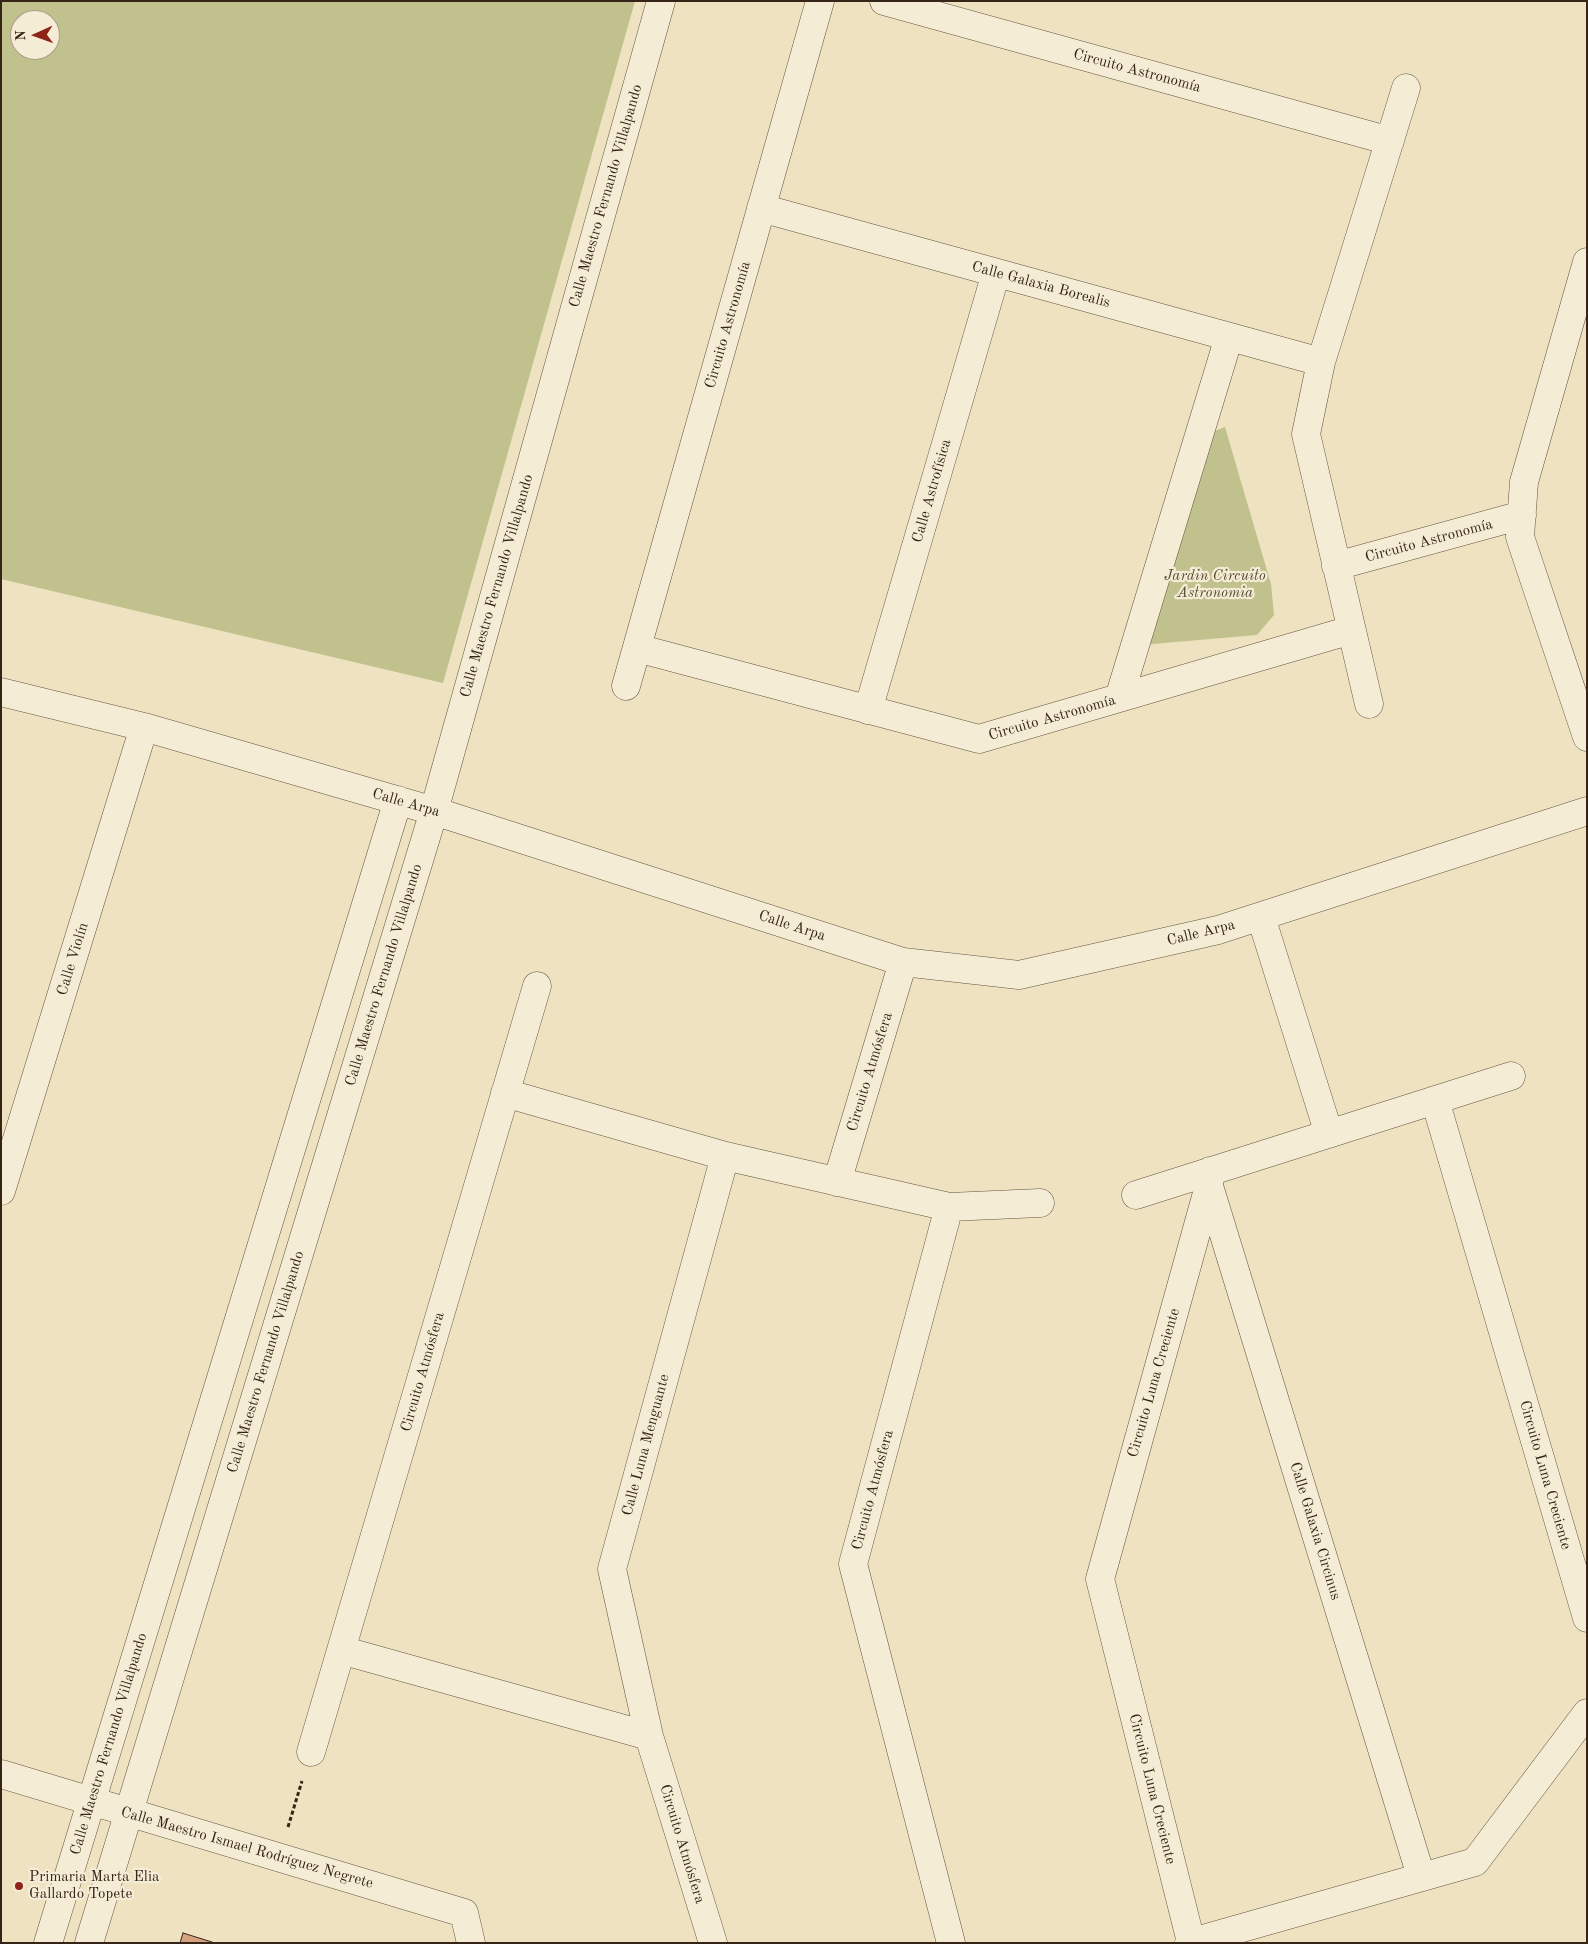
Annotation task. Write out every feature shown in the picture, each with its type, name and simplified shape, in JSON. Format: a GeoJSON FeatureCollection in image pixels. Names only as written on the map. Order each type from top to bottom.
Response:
{"type":"FeatureCollection","features":[{"type":"Feature","properties":{"kind":"street","name":"Calle Maestro Fernando Villalpando"},"geometry":{"type":"LineString","coordinates":[[89,1943],[434,810],[660,1]]}},
{"type":"Feature","properties":{"kind":"street","name":"Circuito Astronomía"},"geometry":{"type":"LineString","coordinates":[[626,686],[820,1]]}},
{"type":"Feature","properties":{"kind":"street","name":"Circuito Astronomía"},"geometry":{"type":"LineString","coordinates":[[884,1],[1390,141]]}},
{"type":"Feature","properties":{"kind":"street"},"geometry":{"type":"LineString","coordinates":[[1369,704],[1306,434],[1321,362],[1406,88]]}},
{"type":"Feature","properties":{"kind":"street","name":"Calle Galaxia Borealis"},"geometry":{"type":"LineString","coordinates":[[761,208],[1321,362]]}},
{"type":"Feature","properties":{"kind":"street"},"geometry":{"type":"LineString","coordinates":[[1587,262],[1524,482],[1520,537],[1587,737]]}},
{"type":"Feature","properties":{"kind":"street","name":"Calle Astrofísica"},"geometry":{"type":"LineString","coordinates":[[868,710],[996,273]]}},
{"type":"Feature","properties":{"kind":"street"},"geometry":{"type":"LineString","coordinates":[[1119,698],[1229,337]]}},
{"type":"Feature","properties":{"kind":"street","name":"Circuito Astronomía"},"geometry":{"type":"LineString","coordinates":[[1336,566],[1522,515]]}},
{"type":"Feature","properties":{"kind":"street","name":"Circuito Astronomía"},"geometry":{"type":"LineString","coordinates":[[637,648],[979,739],[1351,630]]}},
{"type":"Feature","properties":{"kind":"street","name":"Calle Arpa"},"geometry":{"type":"LineString","coordinates":[[1,692],[144,727],[434,810],[903,962],[1019,975],[1218,930],[1587,811]]}},
{"type":"Feature","properties":{"kind":"street","name":"Calle Violín"},"geometry":{"type":"LineString","coordinates":[[1,1190],[144,727]]}},
{"type":"Feature","properties":{"kind":"street","name":"Calle Maestro Fernando Villalpando"},"geometry":{"type":"LineString","coordinates":[[48,1943],[398,800]]}},
{"type":"Feature","properties":{"kind":"street"},"geometry":{"type":"LineString","coordinates":[[1261,917],[1329,1134]]}},
{"type":"Feature","properties":{"kind":"street","name":"Circuito Atmósfera"},"geometry":{"type":"LineString","coordinates":[[837,1182],[903,962]]}},
{"type":"Feature","properties":{"kind":"street","name":"Circuito Atmósfera"},"geometry":{"type":"LineString","coordinates":[[311,1752],[536,986]]}},
{"type":"Feature","properties":{"kind":"street"},"geometry":{"type":"LineString","coordinates":[[1136,1195],[1210,1179],[1329,1134],[1511,1076]]}},
{"type":"Feature","properties":{"kind":"street"},"geometry":{"type":"LineString","coordinates":[[505,1093],[725,1156],[949,1208],[1040,1203]]}},
{"type":"Feature","properties":{"kind":"street","name":"Circuito Luna Creciente"},"geometry":{"type":"LineString","coordinates":[[1436,1100],[1587,1618]]}},
{"type":"Feature","properties":{"kind":"street","name":"Calle Luna Menguante"},"geometry":{"type":"LineString","coordinates":[[649,1736],[612,1569],[725,1156]]}},
{"type":"Feature","properties":{"kind":"street","name":"Circuito Luna Creciente"},"geometry":{"type":"LineString","coordinates":[[1210,1179],[1100,1579],[1190,1943],[1475,1862],[1587,1713]]}},
{"type":"Feature","properties":{"kind":"street","name":"Calle Galaxia Circinus"},"geometry":{"type":"LineString","coordinates":[[1210,1179],[1421,1876]]}},
{"type":"Feature","properties":{"kind":"street","name":"Circuito Atmósfera"},"geometry":{"type":"LineString","coordinates":[[949,1208],[853,1564],[951,1943]]}},
{"type":"Feature","properties":{"kind":"street"},"geometry":{"type":"LineString","coordinates":[[341,1650],[649,1736]]}},
{"type":"Feature","properties":{"kind":"street","name":"Circuito Atmósfera"},"geometry":{"type":"LineString","coordinates":[[649,1736],[713,1943]]}},
{"type":"Feature","properties":{"kind":"street","name":"Calle Maestro Ismael Rodríguez Negrete"},"geometry":{"type":"LineString","coordinates":[[1,1774],[128,1814],[280,1857],[464,1914],[471,1943]]}},
{"type":"Feature","properties":{"kind":"path"},"geometry":{"type":"LineString","coordinates":[[280,1857],[311,1752]]}},
{"type":"Feature","properties":{"kind":"green space"},"geometry":{"type":"Polygon","coordinates":[[[1,1],[635,1],[443,683],[1,579],[1,1]]]}},
{"type":"Feature","properties":{"kind":"green space","name":"Jardin Circuito Astronomia"},"geometry":{"type":"Polygon","coordinates":[[[1225,427],[1271,584],[1274,615],[1257,635],[1141,645],[1207,434],[1225,427]]]}},
{"type":"Feature","properties":{"kind":"building"},"geometry":{"type":"Polygon","coordinates":[[[183,1933],[215,1943],[180,1943],[183,1933]]]}},
{"type":"Feature","properties":{"kind":"place","name":"Primaria Marta Elia Gallardo Topete"},"geometry":{"type":"Point","coordinates":[19,1886]}}]}
